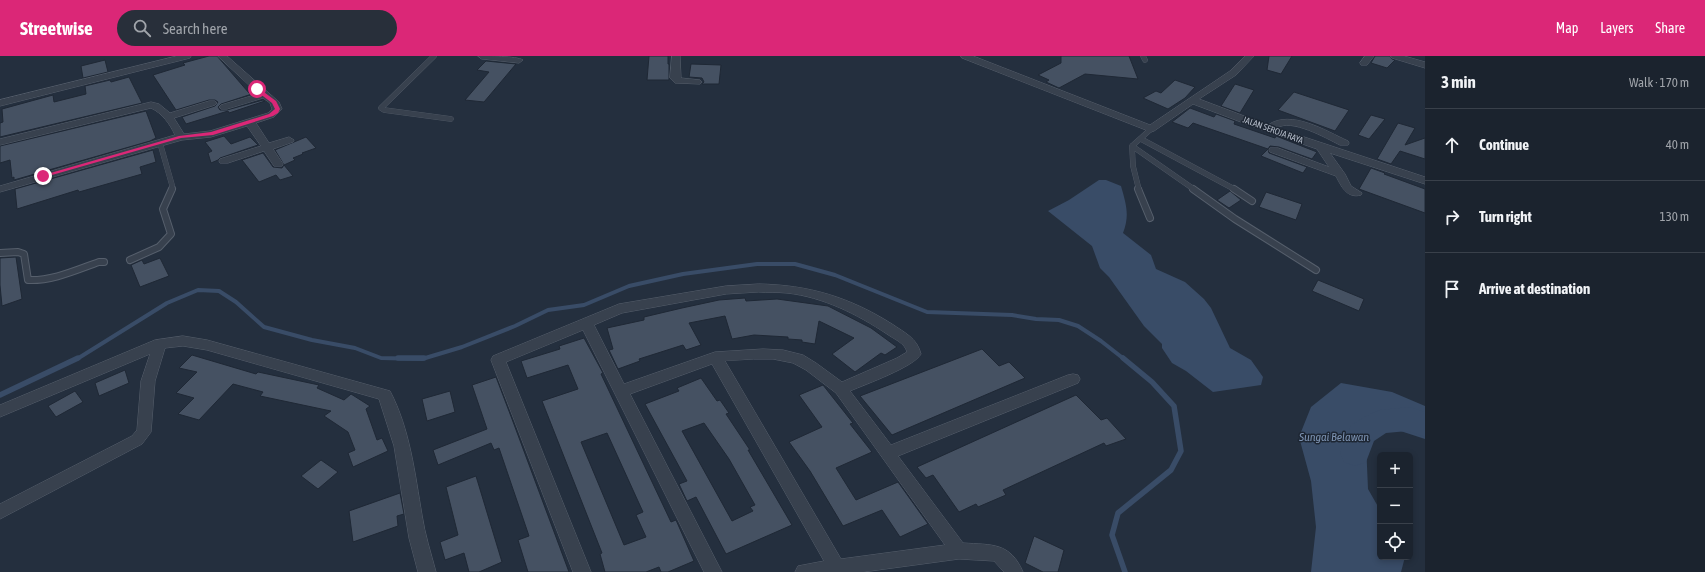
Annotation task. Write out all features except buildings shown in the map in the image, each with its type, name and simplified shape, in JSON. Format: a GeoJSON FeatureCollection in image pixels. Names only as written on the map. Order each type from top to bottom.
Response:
{"type":"FeatureCollection","features":[{"type":"Feature","properties":{"kind":"street"},"geometry":{"type":"LineString","coordinates":[[0,103],[187,56]]}},
{"type":"Feature","properties":{"kind":"street"},"geometry":{"type":"LineString","coordinates":[[0,189],[181,137],[211,134],[271,115],[278,109],[274,102],[222,56]]}},
{"type":"Feature","properties":{"kind":"street"},"geometry":{"type":"LineString","coordinates":[[482,56],[519,60]]}},
{"type":"Feature","properties":{"kind":"street"},"geometry":{"type":"LineString","coordinates":[[676,56],[675,70],[678,81],[697,82]]}},
{"type":"Feature","properties":{"kind":"street"},"geometry":{"type":"LineString","coordinates":[[965,56],[1151,129],[1233,73],[1250,56]]}},
{"type":"Feature","properties":{"kind":"street"},"geometry":{"type":"LineString","coordinates":[[1395,56],[1425,65]]}},
{"type":"Feature","properties":{"kind":"street"},"geometry":{"type":"LineString","coordinates":[[224,107],[264,94]]}},
{"type":"Feature","properties":{"kind":"street","name":"JALAN SEROJA RAYA"},"geometry":{"type":"LineString","coordinates":[[1192,100],[1268,129],[1425,181]]}},
{"type":"Feature","properties":{"kind":"street"},"geometry":{"type":"LineString","coordinates":[[168,117],[212,103]]}},
{"type":"Feature","properties":{"kind":"street"},"geometry":{"type":"LineString","coordinates":[[0,142],[146,105],[155,105],[168,117],[178,130],[181,137]]}},
{"type":"Feature","properties":{"kind":"street"},"geometry":{"type":"LineString","coordinates":[[250,122],[278,164]]}},
{"type":"Feature","properties":{"kind":"street"},"geometry":{"type":"LineString","coordinates":[[1268,129],[1278,123],[1291,123],[1308,128],[1344,143]]}},
{"type":"Feature","properties":{"kind":"street"},"geometry":{"type":"LineString","coordinates":[[224,161],[289,140]]}},
{"type":"Feature","properties":{"kind":"street"},"geometry":{"type":"LineString","coordinates":[[1320,146],[1340,174],[1347,188],[1357,193]]}},
{"type":"Feature","properties":{"kind":"street"},"geometry":{"type":"LineString","coordinates":[[1274,150],[1340,174]]}},
{"type":"Feature","properties":{"kind":"street"},"geometry":{"type":"LineString","coordinates":[[582,572],[498,360],[619,309],[726,290],[759,288],[788,289],[828,298],[869,316],[905,339],[912,346],[914,354],[902,362],[841,389]]}},
{"type":"Feature","properties":{"kind":"street"},"geometry":{"type":"LineString","coordinates":[[586,323],[713,572]]}},
{"type":"Feature","properties":{"kind":"street"},"geometry":{"type":"LineString","coordinates":[[0,412],[160,344],[183,342],[196,342],[385,395],[395,416],[402,446],[417,535],[428,572]]}},
{"type":"Feature","properties":{"kind":"street"},"geometry":{"type":"LineString","coordinates":[[0,512],[126,447],[141,436],[144,432],[148,381],[160,344]]}},
{"type":"Feature","properties":{"kind":"street"},"geometry":{"type":"LineString","coordinates":[[622,391],[715,357],[760,354],[793,357],[816,370],[841,389],[959,551]]}},
{"type":"Feature","properties":{"kind":"street"},"geometry":{"type":"LineString","coordinates":[[715,357],[837,568]]}},
{"type":"Feature","properties":{"kind":"street"},"geometry":{"type":"LineString","coordinates":[[888,453],[1072,379]]}},
{"type":"Feature","properties":{"kind":"street"},"geometry":{"type":"LineString","coordinates":[[804,572],[959,551],[996,553],[1003,557],[1014,572]]}},
{"type":"Feature","properties":{"kind":"lane"},"geometry":{"type":"LineString","coordinates":[[434,56],[383,105],[382,108],[384,110],[451,119]]}},
{"type":"Feature","properties":{"kind":"lane"},"geometry":{"type":"LineString","coordinates":[[1132,146],[1151,129]]}},
{"type":"Feature","properties":{"kind":"lane"},"geometry":{"type":"LineString","coordinates":[[1141,139],[1232,188],[1252,201]]}},
{"type":"Feature","properties":{"kind":"lane"},"geometry":{"type":"LineString","coordinates":[[130,260],[162,245],[171,234],[162,210],[163,205],[173,190],[160,143]]}},
{"type":"Feature","properties":{"kind":"lane"},"geometry":{"type":"LineString","coordinates":[[1132,146],[1132,165],[1135,180],[1150,218]]}},
{"type":"Feature","properties":{"kind":"lane"},"geometry":{"type":"LineString","coordinates":[[1132,146],[1235,219],[1316,270]]}},
{"type":"Feature","properties":{"kind":"lane"},"geometry":{"type":"LineString","coordinates":[[0,253],[18,252],[24,254],[28,280],[34,281],[51,278],[99,262],[104,262]]}},
{"type":"Feature","properties":{"kind":"water"},"geometry":{"type":"Polygon","coordinates":[[[1099,180],[1106,180],[1121,186],[1126,204],[1127,215],[1123,233],[1151,255],[1156,269],[1185,282],[1204,299],[1211,308],[1230,348],[1251,360],[1263,377],[1261,385],[1213,392],[1186,371],[1172,363],[1162,348],[1162,344],[1144,326],[1109,277],[1100,268],[1092,246],[1048,211],[1069,200],[1099,180]]]}},
{"type":"Feature","properties":{"kind":"water","name":"Sungai Belawan"},"geometry":{"type":"Polygon","coordinates":[[[1341,383],[1392,392],[1425,406],[1425,439],[1376,423],[1366,443],[1368,489],[1377,505],[1377,560],[1404,560],[1401,572],[1311,572],[1316,527],[1311,481],[1299,437],[1311,407],[1341,383]]]}},
{"type":"Feature","properties":{"kind":"waterway"},"geometry":{"type":"LineString","coordinates":[[77,359],[167,303],[198,290],[219,291],[236,302],[264,327],[312,340],[355,348],[381,358],[422,359],[462,347],[515,326],[548,310],[584,305],[629,286],[683,274],[757,264],[795,264],[835,275],[927,312],[1012,315],[1036,319],[1059,320],[1078,326],[1101,341],[1124,359]]}},
{"type":"Feature","properties":{"kind":"waterway"},"geometry":{"type":"LineString","coordinates":[[0,395],[78,358]]}},
{"type":"Feature","properties":{"kind":"waterway"},"geometry":{"type":"LineString","coordinates":[[398,358],[424,358]]}},
{"type":"Feature","properties":{"kind":"waterway"},"geometry":{"type":"LineString","coordinates":[[1123,358],[1152,382],[1174,406],[1181,451],[1171,470],[1118,513],[1112,535],[1125,572]]}},
{"type":"Feature","properties":{"kind":"waterway"},"geometry":{"type":"LineString","coordinates":[[1355,453],[1362,434],[1380,422],[1410,419],[1425,425]]}},
{"type":"Feature","properties":{"kind":"route"},"geometry":{"type":"LineString","coordinates":[[43,176],[181,137],[211,134],[271,115],[276,112],[278,109],[274,102],[257,89]]}}]}
